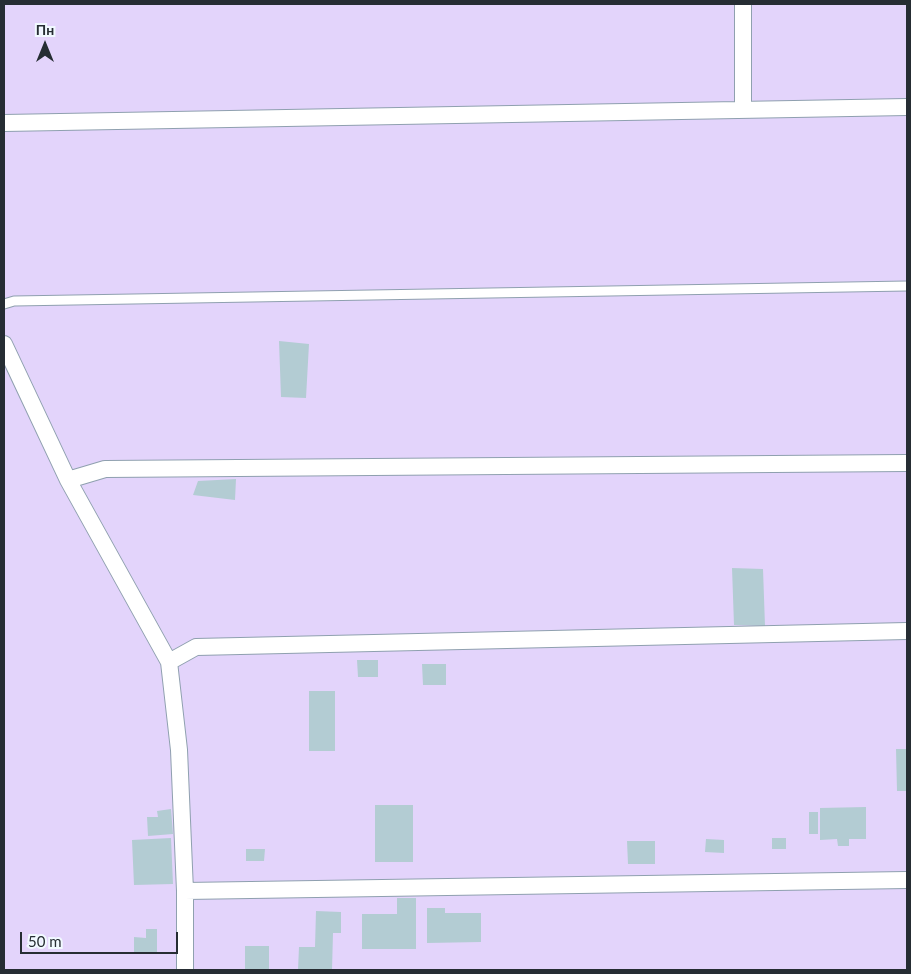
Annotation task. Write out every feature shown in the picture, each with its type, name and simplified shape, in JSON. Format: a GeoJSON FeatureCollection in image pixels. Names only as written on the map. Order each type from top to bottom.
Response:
{"type":"FeatureCollection","features":[{"type":"Feature","properties":{"kind":"street"},"geometry":{"type":"LineString","coordinates":[[743,4],[743,110]]}},
{"type":"Feature","properties":{"kind":"street"},"geometry":{"type":"LineString","coordinates":[[4,122],[907,107]]}},
{"type":"Feature","properties":{"kind":"street"},"geometry":{"type":"LineString","coordinates":[[4,344],[68,480],[169,662],[179,750],[185,891],[185,970]]}},
{"type":"Feature","properties":{"kind":"street"},"geometry":{"type":"LineString","coordinates":[[68,480],[105,469],[907,463]]}},
{"type":"Feature","properties":{"kind":"street"},"geometry":{"type":"LineString","coordinates":[[169,662],[196,647],[907,631]]}},
{"type":"Feature","properties":{"kind":"street"},"geometry":{"type":"LineString","coordinates":[[185,891],[907,880]]}},
{"type":"Feature","properties":{"kind":"lane"},"geometry":{"type":"LineString","coordinates":[[4,304],[24,301],[907,286]]}},
{"type":"Feature","properties":{"kind":"shaded area"},"geometry":{"type":"Polygon","coordinates":[[[4,4],[907,4],[907,970],[4,970],[4,4]]]}},
{"type":"Feature","properties":{"kind":"building"},"geometry":{"type":"Polygon","coordinates":[[[279,341],[309,344],[306,398],[281,397],[279,341]]]}},
{"type":"Feature","properties":{"kind":"building"},"geometry":{"type":"Polygon","coordinates":[[[236,479],[235,500],[193,495],[198,481],[236,479]]]}},
{"type":"Feature","properties":{"kind":"building"},"geometry":{"type":"Polygon","coordinates":[[[732,568],[763,569],[765,626],[734,625],[732,568]]]}},
{"type":"Feature","properties":{"kind":"building"},"geometry":{"type":"Polygon","coordinates":[[[357,660],[378,660],[378,677],[358,677],[357,660]]]}},
{"type":"Feature","properties":{"kind":"building"},"geometry":{"type":"Polygon","coordinates":[[[422,664],[446,664],[446,685],[423,685],[422,664]]]}},
{"type":"Feature","properties":{"kind":"building"},"geometry":{"type":"Polygon","coordinates":[[[309,691],[335,691],[335,751],[309,751],[309,691]]]}},
{"type":"Feature","properties":{"kind":"building"},"geometry":{"type":"Polygon","coordinates":[[[896,749],[907,749],[907,791],[897,791],[896,749]]]}},
{"type":"Feature","properties":{"kind":"building"},"geometry":{"type":"Polygon","coordinates":[[[375,805],[413,805],[413,862],[375,862],[375,805]]]}},
{"type":"Feature","properties":{"kind":"building"},"geometry":{"type":"Polygon","coordinates":[[[866,807],[866,839],[849,839],[849,846],[838,846],[837,839],[820,840],[820,808],[866,807]]]}},
{"type":"Feature","properties":{"kind":"building"},"geometry":{"type":"Polygon","coordinates":[[[171,809],[173,834],[148,836],[147,817],[158,817],[157,811],[171,809]]]}},
{"type":"Feature","properties":{"kind":"building"},"geometry":{"type":"Polygon","coordinates":[[[809,812],[818,812],[818,834],[809,834],[809,812]]]}},
{"type":"Feature","properties":{"kind":"building"},"geometry":{"type":"Polygon","coordinates":[[[171,838],[173,884],[134,885],[132,840],[171,838]]]}},
{"type":"Feature","properties":{"kind":"building"},"geometry":{"type":"Polygon","coordinates":[[[772,838],[786,838],[786,849],[772,849],[772,838]]]}},
{"type":"Feature","properties":{"kind":"building"},"geometry":{"type":"Polygon","coordinates":[[[706,839],[724,840],[724,853],[705,852],[706,839]]]}},
{"type":"Feature","properties":{"kind":"building"},"geometry":{"type":"Polygon","coordinates":[[[627,841],[655,841],[655,864],[628,864],[627,841]]]}},
{"type":"Feature","properties":{"kind":"building"},"geometry":{"type":"Polygon","coordinates":[[[246,849],[265,849],[264,861],[246,861],[246,849]]]}},
{"type":"Feature","properties":{"kind":"building"},"geometry":{"type":"Polygon","coordinates":[[[397,898],[416,898],[416,949],[362,949],[362,914],[397,914],[397,898]]]}},
{"type":"Feature","properties":{"kind":"building"},"geometry":{"type":"Polygon","coordinates":[[[427,908],[445,908],[445,913],[481,913],[481,942],[427,943],[427,908]]]}},
{"type":"Feature","properties":{"kind":"building"},"geometry":{"type":"Polygon","coordinates":[[[316,911],[341,912],[341,933],[333,933],[332,970],[298,970],[299,947],[315,947],[316,911]]]}},
{"type":"Feature","properties":{"kind":"building"},"geometry":{"type":"Polygon","coordinates":[[[146,929],[157,929],[157,952],[134,952],[134,937],[146,938],[146,929]]]}},
{"type":"Feature","properties":{"kind":"building"},"geometry":{"type":"Polygon","coordinates":[[[245,946],[269,946],[269,970],[245,970],[245,946]]]}}]}
